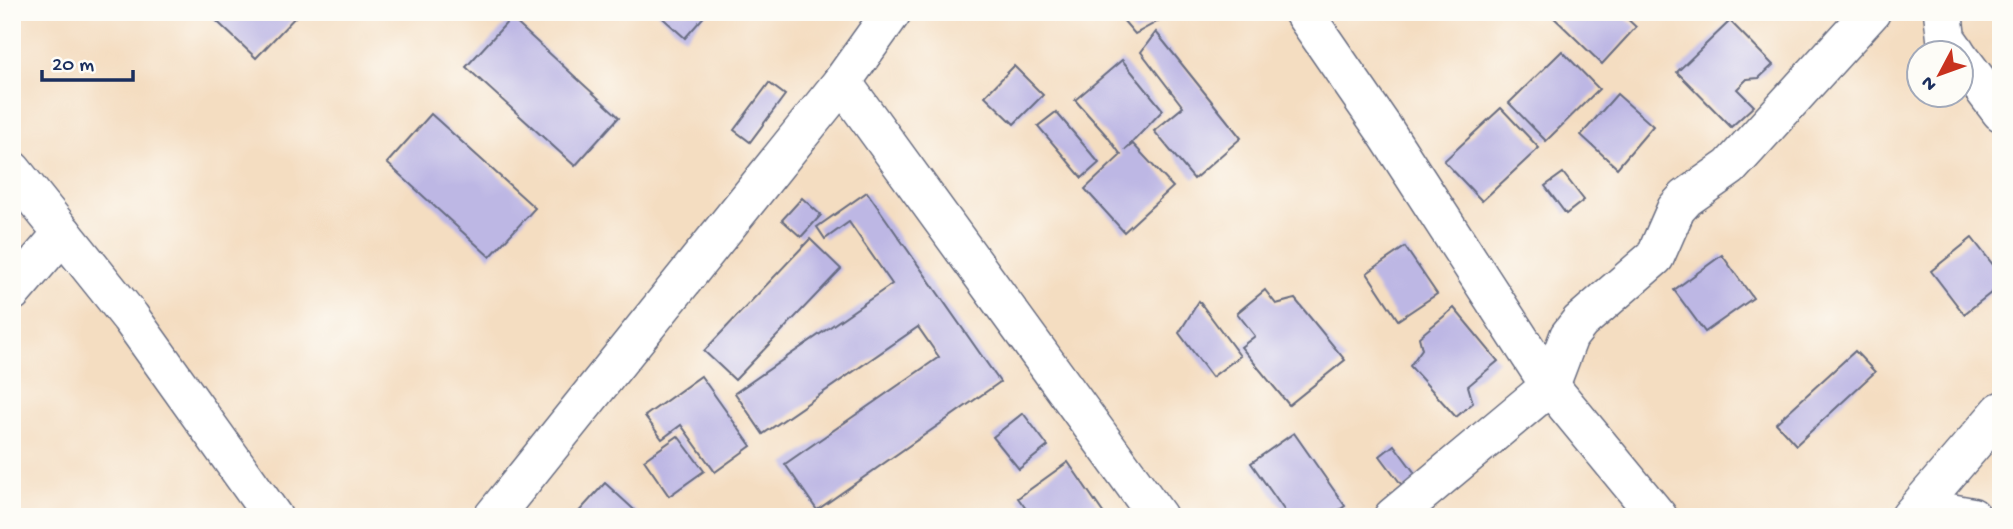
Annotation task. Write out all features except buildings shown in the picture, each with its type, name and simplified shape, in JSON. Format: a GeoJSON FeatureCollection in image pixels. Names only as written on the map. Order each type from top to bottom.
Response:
{"type":"FeatureCollection","features":[{"type":"Feature","properties":{"kind":"street"},"geometry":{"type":"LineString","coordinates":[[493,517],[842,82],[892,12]]}},
{"type":"Feature","properties":{"kind":"street"},"geometry":{"type":"LineString","coordinates":[[1303,12],[1383,128],[1550,386],[1658,517]]}},
{"type":"Feature","properties":{"kind":"street"},"geometry":{"type":"LineString","coordinates":[[1393,517],[1550,386],[1569,336],[1580,323],[1655,257],[1676,209],[1686,198],[1730,167],[1871,12]]}},
{"type":"Feature","properties":{"kind":"street"},"geometry":{"type":"LineString","coordinates":[[1943,12],[1946,38]]}},
{"type":"Feature","properties":{"kind":"street"},"geometry":{"type":"LineString","coordinates":[[1974,76],[2001,112]]}},
{"type":"Feature","properties":{"kind":"street"},"geometry":{"type":"LineString","coordinates":[[842,82],[1158,517]]}},
{"type":"Feature","properties":{"kind":"street"},"geometry":{"type":"LineString","coordinates":[[12,170],[130,317],[273,517]]}},
{"type":"Feature","properties":{"kind":"street"},"geometry":{"type":"LineString","coordinates":[[12,292],[63,233]]}},
{"type":"Feature","properties":{"kind":"street"},"geometry":{"type":"LineString","coordinates":[[1911,517],[2001,411]]}},
{"type":"Feature","properties":{"kind":"street"},"geometry":{"type":"LineString","coordinates":[[1911,517],[1933,510],[1972,517]]}}]}
